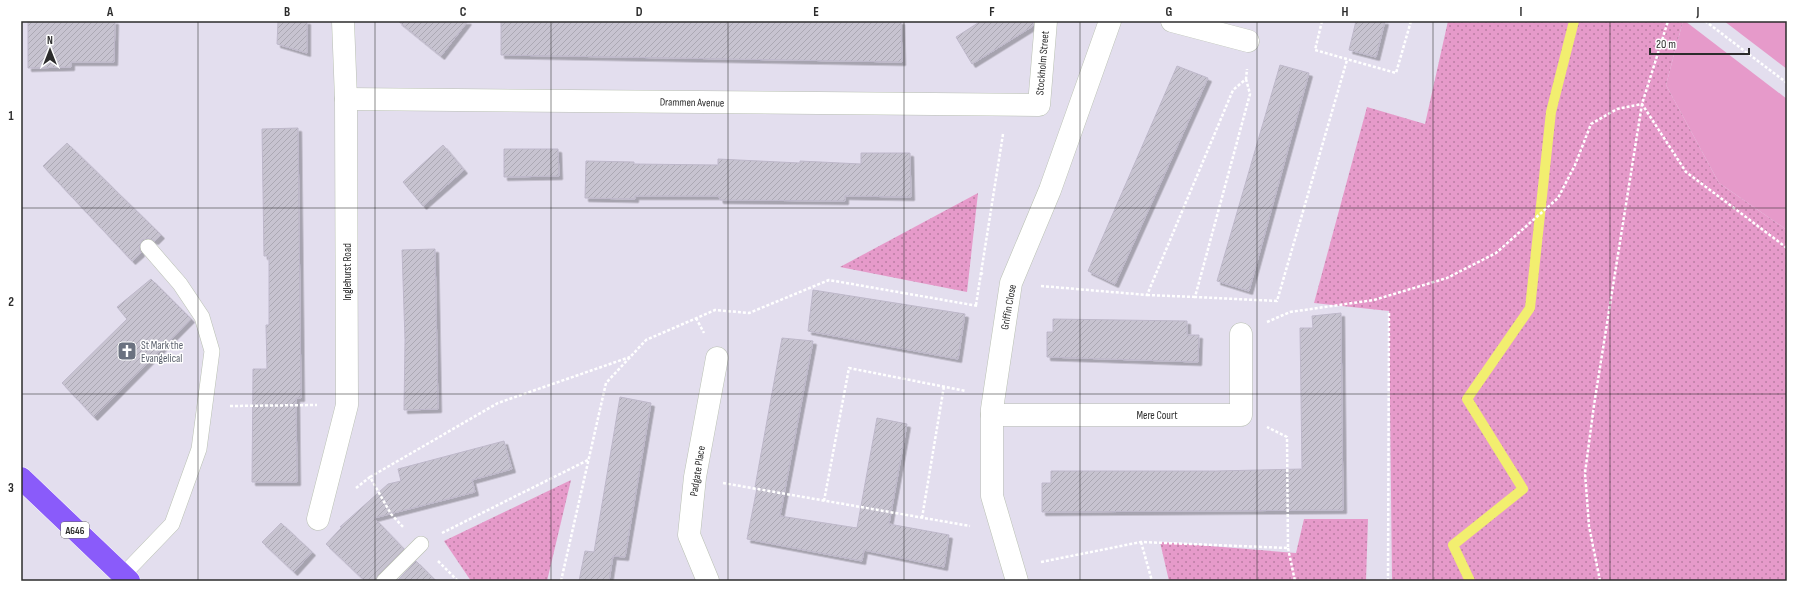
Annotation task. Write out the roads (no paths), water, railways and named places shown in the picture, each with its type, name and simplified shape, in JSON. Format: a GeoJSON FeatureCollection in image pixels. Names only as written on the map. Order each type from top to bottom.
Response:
{"type":"FeatureCollection","features":[{"type":"Feature","properties":{"kind":"highway","name":"A646"},"geometry":{"type":"LineString","coordinates":[[21,478],[126,578]]}},
{"type":"Feature","properties":{"kind":"street","name":"Inglehurst Road"},"geometry":{"type":"LineString","coordinates":[[318,519],[348,405],[346,99],[343,21]]}},
{"type":"Feature","properties":{"kind":"street","name":"Stockholm Street"},"geometry":{"type":"LineString","coordinates":[[1039,105],[1046,21]]}},
{"type":"Feature","properties":{"kind":"street","name":"Griffin Close"},"geometry":{"type":"LineString","coordinates":[[1016,575],[992,496],[993,405],[1011,283],[1050,190],[1110,21]]}},
{"type":"Feature","properties":{"kind":"street"},"geometry":{"type":"LineString","coordinates":[[1172,21],[1248,41]]}},
{"type":"Feature","properties":{"kind":"street","name":"Drammen Avenue"},"geometry":{"type":"LineString","coordinates":[[346,99],[1007,106],[1039,105]]}},
{"type":"Feature","properties":{"kind":"street","name":"Mere Court"},"geometry":{"type":"LineString","coordinates":[[993,405],[1240,415],[1240,334]]}},
{"type":"Feature","properties":{"kind":"street","name":"Padgate Place"},"geometry":{"type":"LineString","coordinates":[[708,581],[688,535],[695,477],[717,358]]}},
{"type":"Feature","properties":{"kind":"lane"},"geometry":{"type":"LineString","coordinates":[[126,578],[172,524],[200,449],[212,351],[202,317],[180,284],[148,247]]}},
{"type":"Feature","properties":{"kind":"lane"},"geometry":{"type":"LineString","coordinates":[[384,581],[420,544]]}},
{"type":"Feature","properties":{"kind":"waterway"},"geometry":{"type":"LineString","coordinates":[[1470,581],[1453,545],[1523,489],[1467,399],[1530,308],[1551,112],[1574,21]]}},
{"type":"Feature","properties":{"kind":"place","name":"St Mark the Evangelical"},"geometry":{"type":"Point","coordinates":[127,351]}}]}
